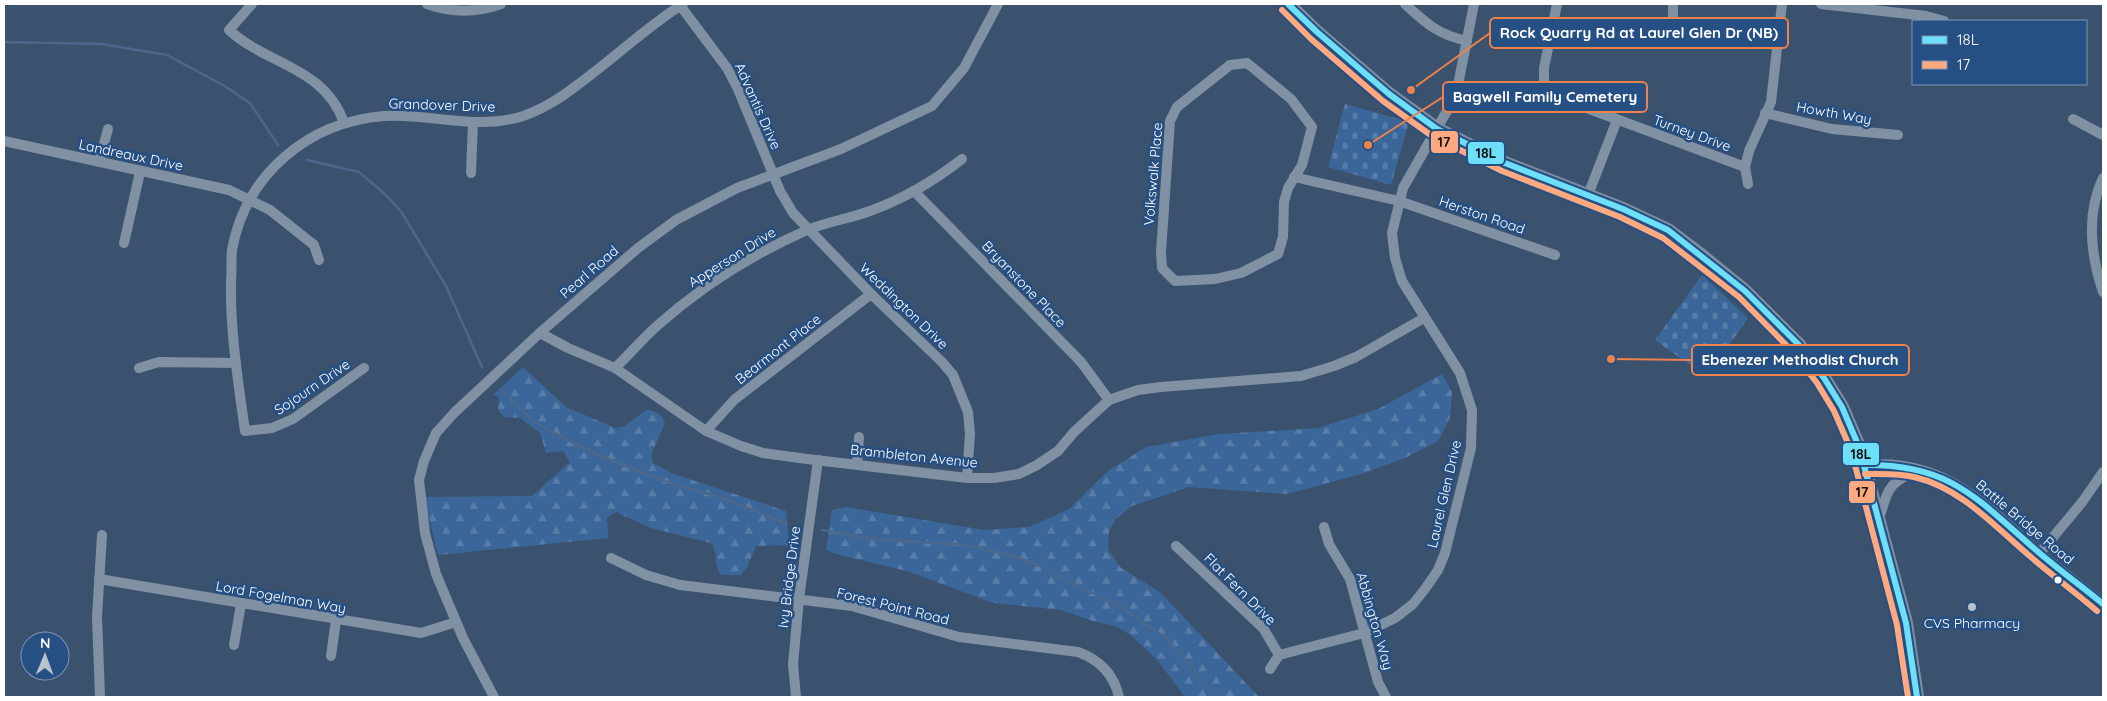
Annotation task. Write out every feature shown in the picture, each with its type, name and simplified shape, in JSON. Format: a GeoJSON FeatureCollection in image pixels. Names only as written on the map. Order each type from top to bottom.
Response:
{"type":"FeatureCollection","features":[{"type":"Feature","properties":{"kind":"main road"},"geometry":{"type":"LineString","coordinates":[[1288,4],[1317,32],[1389,94],[1437,129],[1505,163],[1588,194],[1668,230],[1744,291],[1799,345],[1824,378],[1850,422],[1865,465],[1906,623],[1917,697]]}},
{"type":"Feature","properties":{"kind":"street"},"geometry":{"type":"LineString","coordinates":[[252,4],[229,30],[238,39],[291,67],[322,88],[334,100],[344,123]]}},
{"type":"Feature","properties":{"kind":"street"},"geometry":{"type":"LineString","coordinates":[[427,4],[476,10],[501,4]]}},
{"type":"Feature","properties":{"kind":"street","name":"Advantis Drive"},"geometry":{"type":"LineString","coordinates":[[681,4],[727,68],[738,89],[772,174]]}},
{"type":"Feature","properties":{"kind":"street","name":"Grandover Drive"},"geometry":{"type":"LineString","coordinates":[[245,431],[236,363],[231,300],[232,252],[238,226],[250,200],[264,179],[282,158],[294,148],[324,130],[362,119],[406,116],[473,122],[499,121],[522,116],[544,108],[567,93],[681,4]]}},
{"type":"Feature","properties":{"kind":"street","name":"Pearl Road"},"geometry":{"type":"LineString","coordinates":[[494,697],[456,622],[436,574],[425,533],[420,502],[420,480],[424,461],[436,433],[454,413],[540,333],[638,248],[676,220],[737,188],[840,149],[932,106],[964,68],[998,4]]}},
{"type":"Feature","properties":{"kind":"street"},"geometry":{"type":"LineString","coordinates":[[1405,4],[1436,31],[1448,37],[1467,41]]}},
{"type":"Feature","properties":{"kind":"street","name":"Laurel Glen Drive"},"geometry":{"type":"LineString","coordinates":[[1279,654],[1364,633],[1395,618],[1413,604],[1438,570],[1445,553],[1471,448],[1472,410],[1460,373],[1402,281],[1395,258],[1392,233],[1403,188],[1456,94],[1474,4]]}},
{"type":"Feature","properties":{"kind":"street","name":"Turney Drive"},"geometry":{"type":"LineString","coordinates":[[1557,4],[1544,68],[1544,87],[1549,94],[1745,167]]}},
{"type":"Feature","properties":{"kind":"street"},"geometry":{"type":"LineString","coordinates":[[1673,4],[1673,24]]}},
{"type":"Feature","properties":{"kind":"street"},"geometry":{"type":"LineString","coordinates":[[1748,184],[1745,167],[1749,151],[1771,102],[1782,4]]}},
{"type":"Feature","properties":{"kind":"street"},"geometry":{"type":"LineString","coordinates":[[1821,4],[1926,16],[1940,20]]}},
{"type":"Feature","properties":{"kind":"street","name":"Volkswalk Place"},"geometry":{"type":"LineString","coordinates":[[1247,62],[1290,99],[1312,127],[1302,165],[1294,177],[1284,202],[1284,237],[1278,254],[1241,273],[1215,279],[1175,280],[1162,268],[1161,252],[1170,121],[1177,107],[1230,65],[1247,62]]}},
{"type":"Feature","properties":{"kind":"street","name":"Howth Way"},"geometry":{"type":"LineString","coordinates":[[1766,113],[1832,130],[1898,135]]}},
{"type":"Feature","properties":{"kind":"street"},"geometry":{"type":"LineString","coordinates":[[2073,119],[2103,135]]}},
{"type":"Feature","properties":{"kind":"street"},"geometry":{"type":"LineString","coordinates":[[1588,194],[1617,120]]}},
{"type":"Feature","properties":{"kind":"street"},"geometry":{"type":"LineString","coordinates":[[471,173],[473,122]]}},
{"type":"Feature","properties":{"kind":"street"},"geometry":{"type":"LineString","coordinates":[[99,162],[108,129]]}},
{"type":"Feature","properties":{"kind":"street","name":"Landreaux Drive"},"geometry":{"type":"LineString","coordinates":[[4,141],[229,190],[270,210],[314,245],[319,260]]}},
{"type":"Feature","properties":{"kind":"street","name":"Apperson Drive"},"geometry":{"type":"LineString","coordinates":[[615,368],[658,325],[712,282],[767,248],[808,230],[870,211],[914,192],[942,175],[962,159]]}},
{"type":"Feature","properties":{"kind":"street"},"geometry":{"type":"LineString","coordinates":[[124,242],[140,172]]}},
{"type":"Feature","properties":{"kind":"street","name":"Weddington Drive"},"geometry":{"type":"LineString","coordinates":[[772,174],[783,198],[808,230],[953,375],[968,412],[970,434],[967,478]]}},
{"type":"Feature","properties":{"kind":"street","name":"Herston Road"},"geometry":{"type":"LineString","coordinates":[[1294,177],[1400,201],[1555,256]]}},
{"type":"Feature","properties":{"kind":"street"},"geometry":{"type":"LineString","coordinates":[[2103,178],[2094,210],[2092,237],[2094,258],[2103,292]]}},
{"type":"Feature","properties":{"kind":"street","name":"Bryanstone Place"},"geometry":{"type":"LineString","coordinates":[[914,192],[1081,362],[1108,400]]}},
{"type":"Feature","properties":{"kind":"street","name":"Bearmont Place"},"geometry":{"type":"LineString","coordinates":[[706,431],[734,400],[871,294]]}},
{"type":"Feature","properties":{"kind":"street","name":"Brambleton Avenue"},"geometry":{"type":"LineString","coordinates":[[540,333],[568,348],[615,368],[706,431],[741,446],[763,453],[818,460],[967,478],[994,478],[1019,474],[1058,451],[1074,432],[1108,400],[1138,390],[1161,386],[1302,376],[1334,366],[1356,356],[1424,318]]}},
{"type":"Feature","properties":{"kind":"street"},"geometry":{"type":"LineString","coordinates":[[139,368],[159,362],[236,363]]}},
{"type":"Feature","properties":{"kind":"street","name":"Sojourn Drive"},"geometry":{"type":"LineString","coordinates":[[245,431],[272,428],[293,420],[364,368]]}},
{"type":"Feature","properties":{"kind":"street"},"geometry":{"type":"LineString","coordinates":[[857,464],[860,437]]}},
{"type":"Feature","properties":{"kind":"street","name":"Ivy Bridge Drive"},"geometry":{"type":"LineString","coordinates":[[796,697],[793,664],[799,599],[818,460]]}},
{"type":"Feature","properties":{"kind":"street","name":"Battle Bridge Road"},"geometry":{"type":"LineString","coordinates":[[1865,465],[1895,465],[1921,470],[1948,480],[1962,488],[1993,511],[2040,553],[2103,604]]}},
{"type":"Feature","properties":{"kind":"street"},"geometry":{"type":"LineString","coordinates":[[1879,519],[1888,491],[1893,483],[1904,476],[1921,470]]}},
{"type":"Feature","properties":{"kind":"street"},"geometry":{"type":"LineString","coordinates":[[2040,553],[2083,501],[2103,472]]}},
{"type":"Feature","properties":{"kind":"street","name":"Abbington Way"},"geometry":{"type":"LineString","coordinates":[[1324,527],[1329,544],[1350,579],[1378,682],[1386,697]]}},
{"type":"Feature","properties":{"kind":"street"},"geometry":{"type":"LineString","coordinates":[[100,697],[98,617],[102,534]]}},
{"type":"Feature","properties":{"kind":"street","name":"Flat Fern Drive"},"geometry":{"type":"LineString","coordinates":[[1176,546],[1263,628],[1279,654]]}},
{"type":"Feature","properties":{"kind":"street","name":"Forest Point Road"},"geometry":{"type":"LineString","coordinates":[[611,558],[646,575],[680,586],[852,606],[959,637],[1078,652],[1090,657],[1104,667],[1114,681],[1120,697]]}},
{"type":"Feature","properties":{"kind":"street","name":"Lord Fogelman Way"},"geometry":{"type":"LineString","coordinates":[[99,579],[421,633],[456,622]]}},
{"type":"Feature","properties":{"kind":"street"},"geometry":{"type":"LineString","coordinates":[[234,645],[242,604]]}},
{"type":"Feature","properties":{"kind":"street"},"geometry":{"type":"LineString","coordinates":[[331,656],[336,620]]}},
{"type":"Feature","properties":{"kind":"street"},"geometry":{"type":"LineString","coordinates":[[1270,669],[1279,654]]}},
{"type":"Feature","properties":{"kind":"green space"},"geometry":{"type":"Polygon","coordinates":[[[1345,104],[1409,122],[1391,185],[1328,167],[1345,104]]]}},
{"type":"Feature","properties":{"kind":"green space"},"geometry":{"type":"Polygon","coordinates":[[[1702,275],[1748,318],[1707,377],[1655,340],[1702,275]]]}},
{"type":"Feature","properties":{"kind":"green space"},"geometry":{"type":"Polygon","coordinates":[[[523,367],[566,407],[615,428],[625,426],[646,410],[658,414],[665,423],[651,455],[653,463],[671,473],[786,511],[789,545],[756,546],[747,567],[741,575],[721,575],[711,543],[651,528],[616,512],[607,518],[608,538],[438,555],[424,497],[532,496],[570,462],[563,451],[546,453],[540,433],[520,418],[504,417],[498,410],[499,397],[493,395],[523,367]]]}},
{"type":"Feature","properties":{"kind":"green space"},"geometry":{"type":"Polygon","coordinates":[[[1442,374],[1452,392],[1450,418],[1438,441],[1405,458],[1361,474],[1287,494],[1189,487],[1132,506],[1116,519],[1109,532],[1108,549],[1120,567],[1161,593],[1259,697],[1185,697],[1158,661],[1131,635],[1115,626],[1061,610],[993,603],[907,571],[839,555],[826,550],[832,510],[846,507],[984,530],[1029,527],[1069,509],[1108,471],[1146,447],[1219,434],[1318,428],[1378,409],[1442,374]]]}},
{"type":"Feature","properties":{"kind":"waterway"},"geometry":{"type":"LineString","coordinates":[[4,42],[102,44],[167,55],[223,85],[250,103],[278,145]]}},
{"type":"Feature","properties":{"kind":"waterway"},"geometry":{"type":"LineString","coordinates":[[307,160],[359,172],[387,196],[402,213],[446,286],[482,367]]}},
{"type":"Feature","properties":{"kind":"waterway"},"geometry":{"type":"LineString","coordinates":[[502,390],[530,419],[573,443],[620,464],[675,485],[720,497],[787,524]]}},
{"type":"Feature","properties":{"kind":"waterway"},"geometry":{"type":"LineString","coordinates":[[822,530],[873,539],[965,545],[1010,555],[1040,566],[1122,608],[1166,638],[1218,697]]}},
{"type":"Feature","properties":{"kind":"transit line","name":"18L"},"geometry":{"type":"LineString","coordinates":[[1288,4],[1317,32],[1389,94],[1437,129],[1505,163],[1623,209],[1668,230],[1745,291],[1799,345],[1824,378],[1842,407],[1859,447],[1906,623],[1917,697]]}},
{"type":"Feature","properties":{"kind":"transit line","name":"17"},"geometry":{"type":"LineString","coordinates":[[1282,10],[1311,39],[1383,101],[1432,136],[1502,171],[1620,217],[1663,238],[1739,297],[1792,351],[1817,383],[1834,411],[1851,450],[1897,625],[1908,697]]}},
{"type":"Feature","properties":{"kind":"transit line","name":"18L"},"geometry":{"type":"LineString","coordinates":[[1865,465],[1895,466],[1920,471],[1941,478],[1961,488],[1997,515],[2045,558],[2103,604]]}},
{"type":"Feature","properties":{"kind":"transit line","name":"17"},"geometry":{"type":"LineString","coordinates":[[1865,474],[1890,474],[1914,477],[1948,490],[1977,510],[2040,565],[2097,611]]}},
{"type":"Feature","properties":{"kind":"place","name":"Rock Quarry Rd at Laurel Glen Dr (NB)"},"geometry":{"type":"Point","coordinates":[1411,90]}},
{"type":"Feature","properties":{"kind":"place","name":"Bagwell Family Cemetery"},"geometry":{"type":"Point","coordinates":[1368,145]}},
{"type":"Feature","properties":{"kind":"place","name":"Ebenezer Methodist Church"},"geometry":{"type":"Point","coordinates":[1611,359]}},
{"type":"Feature","properties":{"kind":"place","name":"CVS Pharmacy"},"geometry":{"type":"Point","coordinates":[1972,607]}}]}
